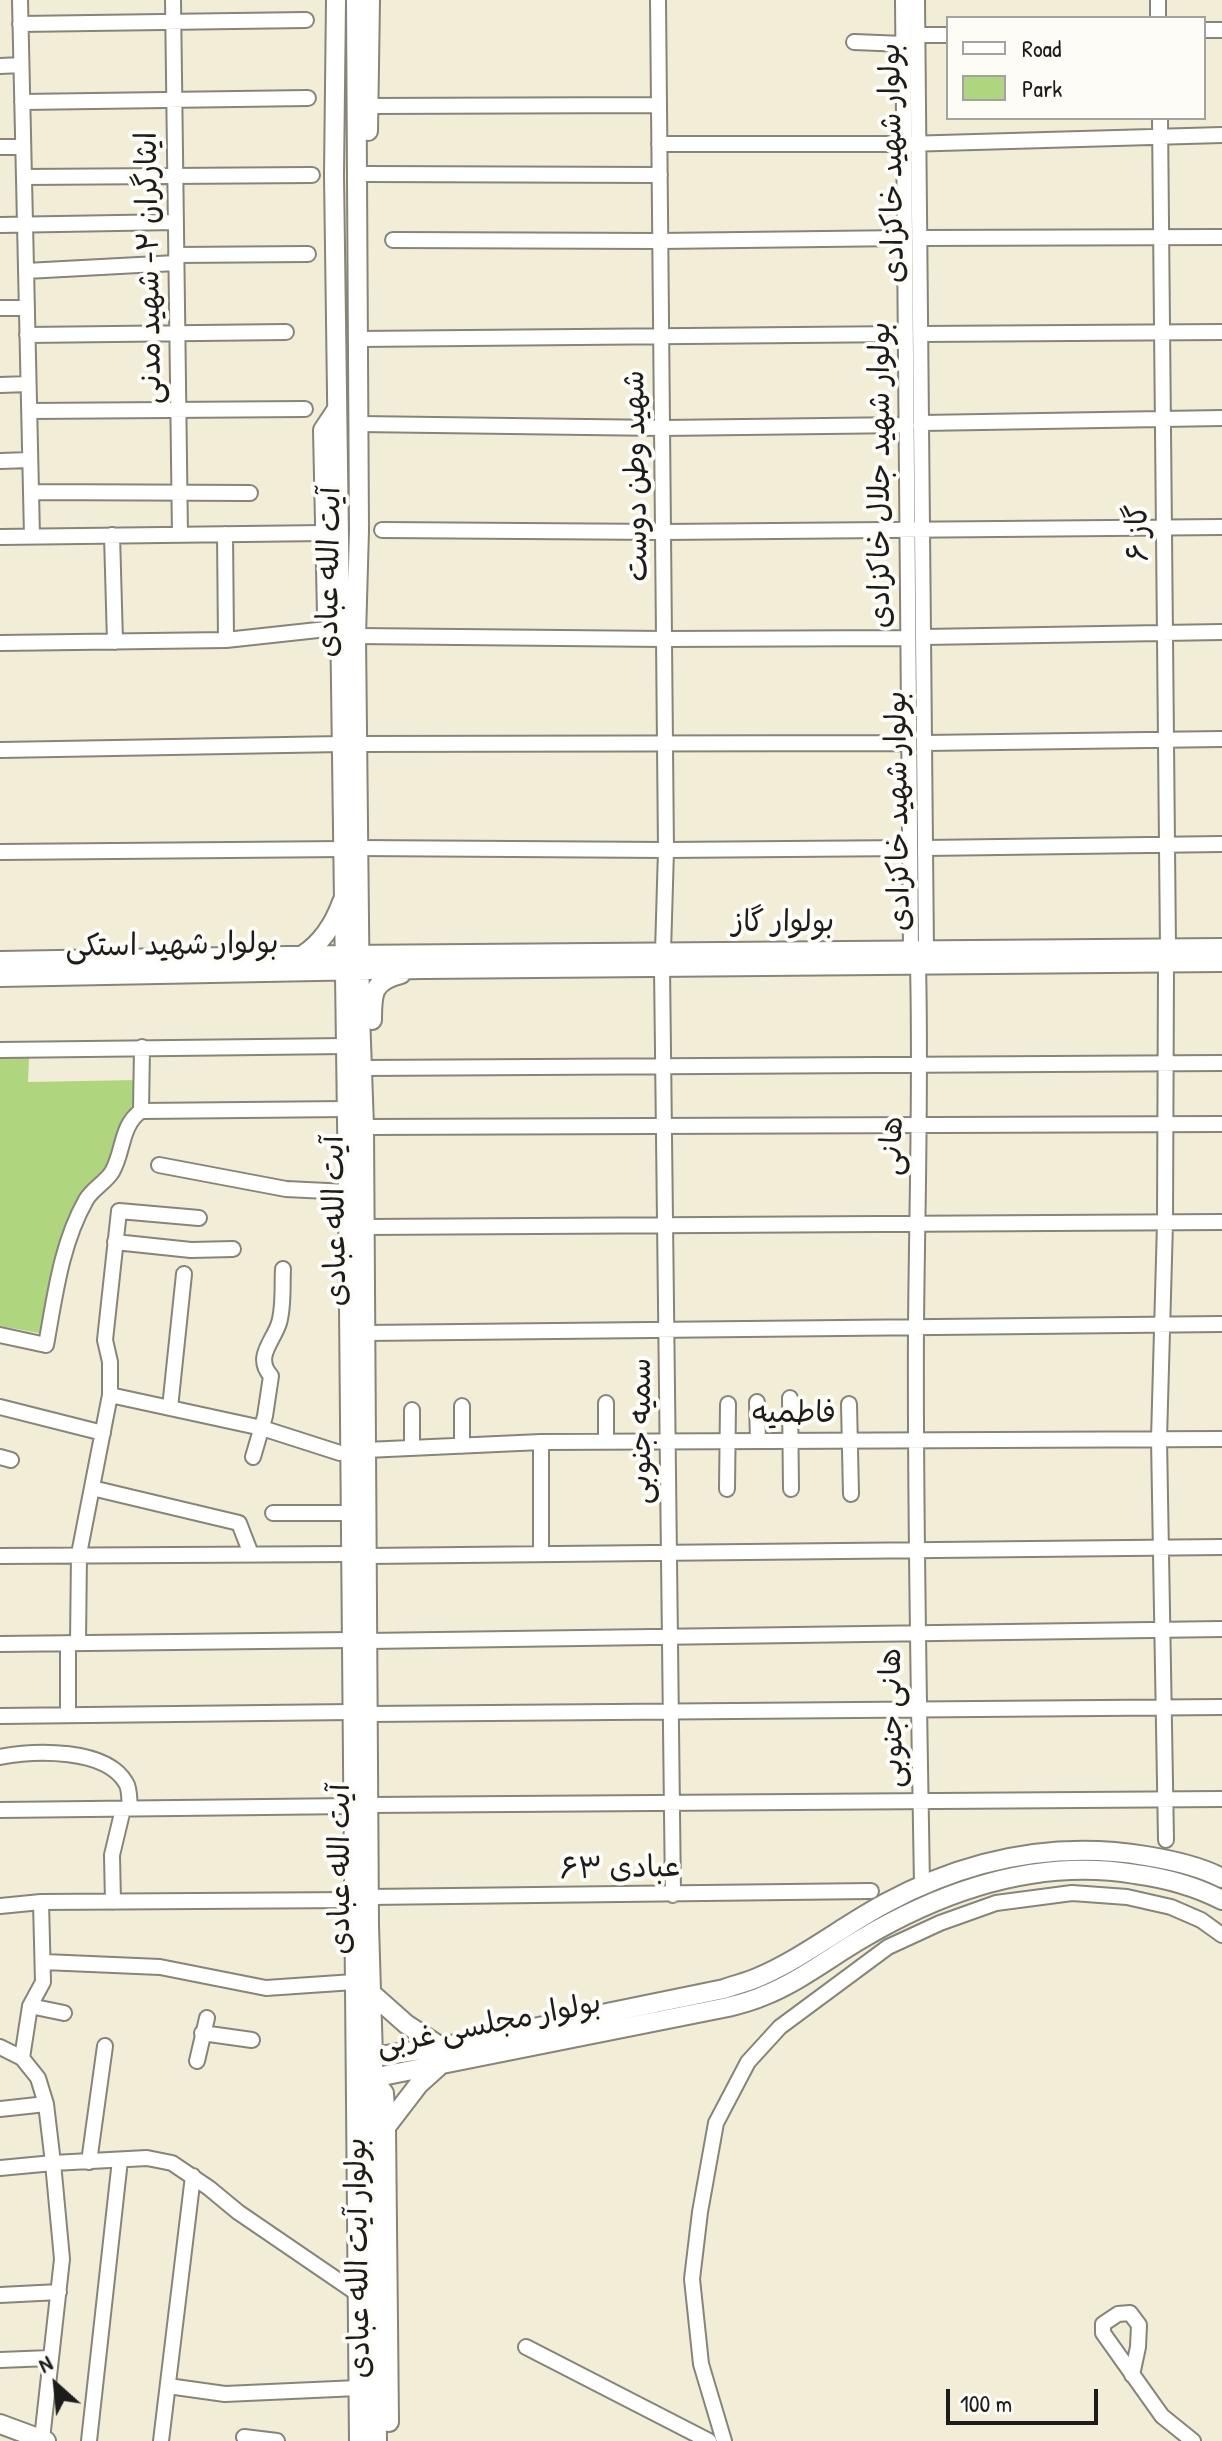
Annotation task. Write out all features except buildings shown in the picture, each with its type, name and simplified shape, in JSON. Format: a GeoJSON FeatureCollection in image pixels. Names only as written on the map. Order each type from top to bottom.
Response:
{"type":"FeatureCollection","features":[{"type":"Feature","properties":{"kind":"main road"},"geometry":{"type":"LineString","coordinates":[[327,0],[322,175],[327,215],[335,241]]}},
{"type":"Feature","properties":{"kind":"main road","name":"آیت الله عبادی"},"geometry":{"type":"LineString","coordinates":[[336,0],[337,409],[332,531],[350,744]]}},
{"type":"Feature","properties":{"kind":"main road","name":"آیت الله عبادی"},"geometry":{"type":"LineString","coordinates":[[356,0],[359,530],[350,744],[354,1046],[347,1109],[350,1513],[358,1555]]}},
{"type":"Feature","properties":{"kind":"main road"},"geometry":{"type":"LineString","coordinates":[[357,240],[366,219],[370,0]]}},
{"type":"Feature","properties":{"kind":"main road"},"geometry":{"type":"LineString","coordinates":[[327,629],[326,574],[332,531],[359,530]]}},
{"type":"Feature","properties":{"kind":"main road"},"geometry":{"type":"LineString","coordinates":[[326,574],[339,591]]}},
{"type":"Feature","properties":{"kind":"main road","name":"آیت الله عبادی"},"geometry":{"type":"LineString","coordinates":[[351,848],[344,895],[352,963]]}},
{"type":"Feature","properties":{"kind":"main road"},"geometry":{"type":"LineString","coordinates":[[303,955],[315,948],[326,935],[344,895]]}},
{"type":"Feature","properties":{"kind":"main road","name":"بولوار گاز"},"geometry":{"type":"LineString","coordinates":[[1167,956],[1222,948]]}},
{"type":"Feature","properties":{"kind":"main road","name":"بولوار شهید استکی"},"geometry":{"type":"LineString","coordinates":[[0,961],[303,955],[352,963]]}},
{"type":"Feature","properties":{"kind":"main road","name":"بولوار گاز"},"geometry":{"type":"LineString","coordinates":[[352,963],[919,955],[1167,956],[1222,962]]}},
{"type":"Feature","properties":{"kind":"main road","name":"بولوار گاز"},"geometry":{"type":"LineString","coordinates":[[352,963],[423,969],[663,960]]}},
{"type":"Feature","properties":{"kind":"main road","name":"بولوار شهید استکی"},"geometry":{"type":"LineString","coordinates":[[0,977],[352,963]]}},
{"type":"Feature","properties":{"kind":"main road"},"geometry":{"type":"LineString","coordinates":[[354,1046],[363,1039],[372,1024],[372,1000],[379,985],[390,977],[423,969]]}},
{"type":"Feature","properties":{"kind":"main road","name":"آیت الله عبادی"},"geometry":{"type":"LineString","coordinates":[[354,1046],[362,1068],[364,1127],[366,1450],[358,1555],[362,1987],[355,2069],[359,2441]]}},
{"type":"Feature","properties":{"kind":"main road","name":"بولوار مجلسی غربی"},"geometry":{"type":"LineString","coordinates":[[1222,1878],[1167,1859],[1090,1849],[1012,1856],[922,1885],[852,1922],[781,1966],[724,1989],[441,2047],[373,2057],[355,2069],[372,2078],[728,2007],[764,1996],[790,1983],[908,1913],[980,1884],[1015,1875],[1089,1869],[1129,1873],[1163,1878],[1222,1900]]}},
{"type":"Feature","properties":{"kind":"main road"},"geometry":{"type":"LineString","coordinates":[[362,1987],[406,2024],[441,2047]]}},
{"type":"Feature","properties":{"kind":"main road","name":"آیت الله عبادی"},"geometry":{"type":"LineString","coordinates":[[362,1987],[373,2057],[377,2441]]}},
{"type":"Feature","properties":{"kind":"main road"},"geometry":{"type":"LineString","coordinates":[[386,2127],[419,2084],[438,2067]]}},
{"type":"Feature","properties":{"kind":"main road","name":"بولوار آیت الله عبادی"},"geometry":{"type":"LineString","coordinates":[[372,2078],[384,2093],[386,2127],[389,2286],[387,2441]]}},
{"type":"Feature","properties":{"kind":"main road"},"geometry":{"type":"LineString","coordinates":[[0,2424],[44,2440]]}},
{"type":"Feature","properties":{"kind":"street"},"geometry":{"type":"LineString","coordinates":[[20,0],[32,536]]}},
{"type":"Feature","properties":{"kind":"street","name":"ایثارگران ۲- شهید مدنی"},"geometry":{"type":"LineString","coordinates":[[173,0],[180,535]]}},
{"type":"Feature","properties":{"kind":"street","name":"شهید وطن دوست"},"geometry":{"type":"LineString","coordinates":[[658,0],[666,850],[663,960]]}},
{"type":"Feature","properties":{"kind":"street","name":"بولوار شهید جلال خاکزادی"},"geometry":{"type":"LineString","coordinates":[[903,0],[912,144],[918,848]]}},
{"type":"Feature","properties":{"kind":"street","name":"بولوار شهید خاکزادی"},"geometry":{"type":"LineString","coordinates":[[912,144],[917,0]]}},
{"type":"Feature","properties":{"kind":"street"},"geometry":{"type":"LineString","coordinates":[[20,24],[306,20]]}},
{"type":"Feature","properties":{"kind":"street"},"geometry":{"type":"LineString","coordinates":[[918,35],[946,35]]}},
{"type":"Feature","properties":{"kind":"street"},"geometry":{"type":"LineString","coordinates":[[854,42],[904,44]]}},
{"type":"Feature","properties":{"kind":"street"},"geometry":{"type":"LineString","coordinates":[[0,66],[21,65]]}},
{"type":"Feature","properties":{"kind":"street"},"geometry":{"type":"LineString","coordinates":[[22,102],[308,98]]}},
{"type":"Feature","properties":{"kind":"street"},"geometry":{"type":"LineString","coordinates":[[369,106],[659,105]]}},
{"type":"Feature","properties":{"kind":"street","name":"گاز ۶"},"geometry":{"type":"LineString","coordinates":[[1160,120],[1168,846],[1165,1223],[1159,1439],[1166,1840]]}},
{"type":"Feature","properties":{"kind":"street"},"geometry":{"type":"LineString","coordinates":[[659,144],[912,144],[1222,135]]}},
{"type":"Feature","properties":{"kind":"street"},"geometry":{"type":"LineString","coordinates":[[0,147],[23,147]]}},
{"type":"Feature","properties":{"kind":"street"},"geometry":{"type":"LineString","coordinates":[[366,174],[660,175]]}},
{"type":"Feature","properties":{"kind":"street"},"geometry":{"type":"LineString","coordinates":[[24,177],[312,175]]}},
{"type":"Feature","properties":{"kind":"street"},"geometry":{"type":"LineString","coordinates":[[0,225],[176,222]]}},
{"type":"Feature","properties":{"kind":"street"},"geometry":{"type":"LineString","coordinates":[[393,240],[1222,237]]}},
{"type":"Feature","properties":{"kind":"street"},"geometry":{"type":"LineString","coordinates":[[26,271],[176,259],[308,254]]}},
{"type":"Feature","properties":{"kind":"street"},"geometry":{"type":"LineString","coordinates":[[0,308],[27,308]]}},
{"type":"Feature","properties":{"kind":"street"},"geometry":{"type":"LineString","coordinates":[[27,335],[286,332]]}},
{"type":"Feature","properties":{"kind":"street"},"geometry":{"type":"LineString","coordinates":[[358,339],[1222,332]]}},
{"type":"Feature","properties":{"kind":"street"},"geometry":{"type":"LineString","coordinates":[[0,385],[28,384]]}},
{"type":"Feature","properties":{"kind":"street"},"geometry":{"type":"LineString","coordinates":[[29,411],[305,409]]}},
{"type":"Feature","properties":{"kind":"street"},"geometry":{"type":"LineString","coordinates":[[359,424],[662,428],[1222,418]]}},
{"type":"Feature","properties":{"kind":"street"},"geometry":{"type":"LineString","coordinates":[[0,461],[30,460]]}},
{"type":"Feature","properties":{"kind":"street"},"geometry":{"type":"LineString","coordinates":[[31,492],[250,493]]}},
{"type":"Feature","properties":{"kind":"street"},"geometry":{"type":"LineString","coordinates":[[382,530],[663,532],[1222,527]]}},
{"type":"Feature","properties":{"kind":"street"},"geometry":{"type":"LineString","coordinates":[[0,537],[332,531]]}},
{"type":"Feature","properties":{"kind":"street"},"geometry":{"type":"LineString","coordinates":[[225,534],[226,640]]}},
{"type":"Feature","properties":{"kind":"street"},"geometry":{"type":"LineString","coordinates":[[112,535],[115,642]]}},
{"type":"Feature","properties":{"kind":"street"},"geometry":{"type":"LineString","coordinates":[[0,643],[226,640],[327,629],[339,611]]}},
{"type":"Feature","properties":{"kind":"street"},"geometry":{"type":"LineString","coordinates":[[356,636],[916,638],[1222,632]]}},
{"type":"Feature","properties":{"kind":"street"},"geometry":{"type":"LineString","coordinates":[[0,750],[350,744],[665,745],[1222,739]]}},
{"type":"Feature","properties":{"kind":"street"},"geometry":{"type":"LineString","coordinates":[[0,852],[1222,844]]}},
{"type":"Feature","properties":{"kind":"street","name":"بولوار شهید خاکزادی"},"geometry":{"type":"LineString","coordinates":[[918,848],[919,955]]}},
{"type":"Feature","properties":{"kind":"street","name":"هانی"},"geometry":{"type":"LineString","coordinates":[[916,1440],[919,955]]}},
{"type":"Feature","properties":{"kind":"street","name":"سمیه جنوبی"},"geometry":{"type":"LineString","coordinates":[[663,960],[673,1895]]}},
{"type":"Feature","properties":{"kind":"street"},"geometry":{"type":"LineString","coordinates":[[0,1050],[354,1046]]}},
{"type":"Feature","properties":{"kind":"street"},"geometry":{"type":"LineString","coordinates":[[141,1111],[142,1047]]}},
{"type":"Feature","properties":{"kind":"street"},"geometry":{"type":"LineString","coordinates":[[362,1068],[1222,1063]]}},
{"type":"Feature","properties":{"kind":"street"},"geometry":{"type":"LineString","coordinates":[[0,1335],[46,1345],[69,1241],[87,1198],[112,1172],[131,1118],[141,1111],[347,1109]]}},
{"type":"Feature","properties":{"kind":"street"},"geometry":{"type":"LineString","coordinates":[[364,1127],[1222,1124]]}},
{"type":"Feature","properties":{"kind":"street"},"geometry":{"type":"LineString","coordinates":[[159,1165],[286,1189],[348,1192]]}},
{"type":"Feature","properties":{"kind":"street"},"geometry":{"type":"LineString","coordinates":[[68,1715],[79,1554],[110,1395],[110,1362],[105,1340],[119,1211],[199,1218]]}},
{"type":"Feature","properties":{"kind":"street"},"geometry":{"type":"LineString","coordinates":[[364,1227],[1222,1222]]}},
{"type":"Feature","properties":{"kind":"street"},"geometry":{"type":"LineString","coordinates":[[115,1242],[191,1250],[233,1249]]}},
{"type":"Feature","properties":{"kind":"street"},"geometry":{"type":"LineString","coordinates":[[253,1457],[262,1428],[271,1376],[265,1369],[263,1357],[279,1323],[283,1269]]}},
{"type":"Feature","properties":{"kind":"street"},"geometry":{"type":"LineString","coordinates":[[170,1408],[184,1274]]}},
{"type":"Feature","properties":{"kind":"street"},"geometry":{"type":"LineString","coordinates":[[365,1333],[1222,1324]]}},
{"type":"Feature","properties":{"kind":"street"},"geometry":{"type":"LineString","coordinates":[[110,1395],[262,1428],[340,1453]]}},
{"type":"Feature","properties":{"kind":"street"},"geometry":{"type":"LineString","coordinates":[[790,1398],[791,1489]]}},
{"type":"Feature","properties":{"kind":"street"},"geometry":{"type":"LineString","coordinates":[[757,1402],[758,1441]]}},
{"type":"Feature","properties":{"kind":"street"},"geometry":{"type":"LineString","coordinates":[[606,1403],[606,1441]]}},
{"type":"Feature","properties":{"kind":"street"},"geometry":{"type":"LineString","coordinates":[[727,1489],[728,1404]]}},
{"type":"Feature","properties":{"kind":"street"},"geometry":{"type":"LineString","coordinates":[[849,1404],[851,1494]]}},
{"type":"Feature","properties":{"kind":"street"},"geometry":{"type":"LineString","coordinates":[[462,1406],[462,1446]]}},
{"type":"Feature","properties":{"kind":"street"},"geometry":{"type":"LineString","coordinates":[[0,1407],[103,1433]]}},
{"type":"Feature","properties":{"kind":"street"},"geometry":{"type":"LineString","coordinates":[[412,1410],[412,1448]]}},
{"type":"Feature","properties":{"kind":"street","name":"فاطمیه"},"geometry":{"type":"LineString","coordinates":[[366,1450],[606,1441],[1222,1439]]}},
{"type":"Feature","properties":{"kind":"street","name":"هانی جنوبی"},"geometry":{"type":"LineString","coordinates":[[916,1440],[922,1885]]}},
{"type":"Feature","properties":{"kind":"street"},"geometry":{"type":"LineString","coordinates":[[541,1442],[541,1554]]}},
{"type":"Feature","properties":{"kind":"street"},"geometry":{"type":"LineString","coordinates":[[92,1488],[239,1523],[251,1554]]}},
{"type":"Feature","properties":{"kind":"street"},"geometry":{"type":"LineString","coordinates":[[273,1513],[350,1513]]}},
{"type":"Feature","properties":{"kind":"street"},"geometry":{"type":"LineString","coordinates":[[0,1556],[1222,1547]]}},
{"type":"Feature","properties":{"kind":"street"},"geometry":{"type":"LineString","coordinates":[[0,1644],[1222,1629]]}},
{"type":"Feature","properties":{"kind":"street"},"geometry":{"type":"LineString","coordinates":[[0,1716],[1222,1707]]}},
{"type":"Feature","properties":{"kind":"street"},"geometry":{"type":"LineString","coordinates":[[0,1757],[23,1752],[63,1752],[108,1765],[127,1784],[127,1808],[112,1855],[113,1902]]}},
{"type":"Feature","properties":{"kind":"street"},"geometry":{"type":"LineString","coordinates":[[0,1810],[1222,1799]]}},
{"type":"Feature","properties":{"kind":"street","name":"عبادی ۶۳"},"geometry":{"type":"LineString","coordinates":[[0,1906],[41,1902],[871,1891]]}},
{"type":"Feature","properties":{"kind":"street"},"geometry":{"type":"LineString","coordinates":[[724,2441],[701,2364],[692,2279],[700,2212],[716,2123],[748,2062],[780,2027],[888,1947],[940,1923],[996,1903],[1072,1893],[1127,1897],[1171,1907],[1201,1920],[1222,1935]]}},
{"type":"Feature","properties":{"kind":"street"},"geometry":{"type":"LineString","coordinates":[[22,2058],[30,2006],[43,1982],[41,1902]]}},
{"type":"Feature","properties":{"kind":"street"},"geometry":{"type":"LineString","coordinates":[[44,1962],[160,1967],[266,1988],[362,1987]]}},
{"type":"Feature","properties":{"kind":"street"},"geometry":{"type":"LineString","coordinates":[[30,2006],[64,2013]]}},
{"type":"Feature","properties":{"kind":"street"},"geometry":{"type":"LineString","coordinates":[[197,2061],[207,2018]]}},
{"type":"Feature","properties":{"kind":"street"},"geometry":{"type":"LineString","coordinates":[[202,2033],[252,2040]]}},
{"type":"Feature","properties":{"kind":"street"},"geometry":{"type":"LineString","coordinates":[[89,2162],[105,2046]]}},
{"type":"Feature","properties":{"kind":"street"},"geometry":{"type":"LineString","coordinates":[[0,2047],[22,2058],[38,2078],[46,2104],[53,2163],[62,2259],[44,2440]]}},
{"type":"Feature","properties":{"kind":"street"},"geometry":{"type":"LineString","coordinates":[[0,2109],[46,2104]]}},
{"type":"Feature","properties":{"kind":"street"},"geometry":{"type":"LineString","coordinates":[[0,2168],[147,2158],[172,2163],[358,2294]]}},
{"type":"Feature","properties":{"kind":"street"},"geometry":{"type":"LineString","coordinates":[[89,2441],[120,2160]]}},
{"type":"Feature","properties":{"kind":"street"},"geometry":{"type":"LineString","coordinates":[[161,2441],[193,2176]]}},
{"type":"Feature","properties":{"kind":"street"},"geometry":{"type":"LineString","coordinates":[[0,2295],[59,2292]]}},
{"type":"Feature","properties":{"kind":"street"},"geometry":{"type":"LineString","coordinates":[[526,2347],[709,2441]]}},
{"type":"Feature","properties":{"kind":"street"},"geometry":{"type":"LineString","coordinates":[[0,2360],[50,2358]]}},
{"type":"Feature","properties":{"kind":"street"},"geometry":{"type":"LineString","coordinates":[[1132,2375],[1162,2416],[1193,2441]]}},
{"type":"Feature","properties":{"kind":"street"},"geometry":{"type":"LineString","coordinates":[[168,2386],[225,2394],[358,2388]]}},
{"type":"Feature","properties":{"kind":"street"},"geometry":{"type":"LineString","coordinates":[[244,2437],[277,2441]]}},
{"type":"Feature","properties":{"kind":"green space"},"geometry":{"type":"Polygon","coordinates":[[[0,1058],[29,1058],[28,1082],[138,1080],[137,1102],[126,1116],[110,1166],[85,1191],[44,1334],[0,1326],[0,1058]]]}}]}
